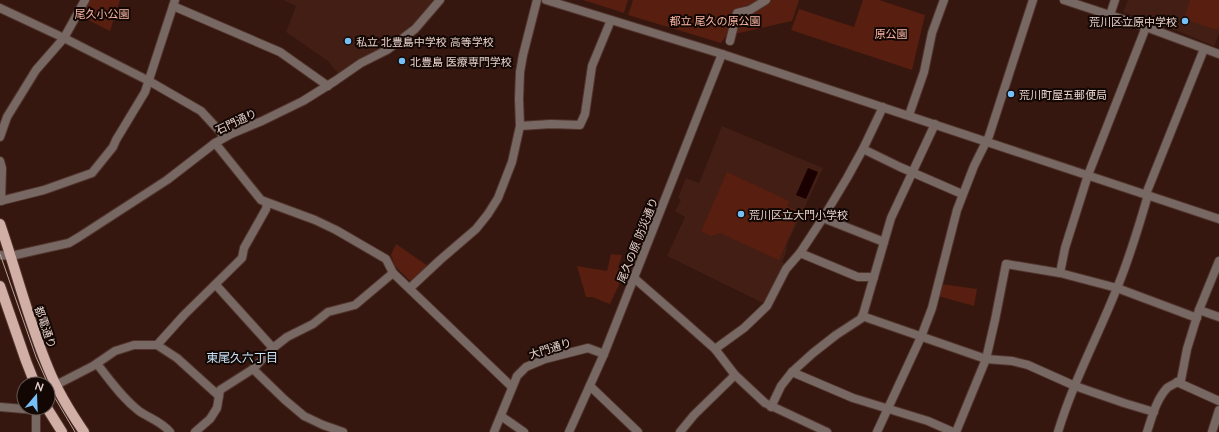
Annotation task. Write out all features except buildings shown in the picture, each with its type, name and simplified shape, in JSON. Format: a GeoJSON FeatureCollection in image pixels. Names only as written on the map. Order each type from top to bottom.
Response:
{"type":"FeatureCollection","features":[{"type":"Feature","properties":{"kind":"main road","name":"都電通り"},"geometry":{"type":"LineString","coordinates":[[0,224],[51,376]]}},
{"type":"Feature","properties":{"kind":"main road"},"geometry":{"type":"LineString","coordinates":[[0,286],[32,376]]}},
{"type":"Feature","properties":{"kind":"main road","name":"都電通り"},"geometry":{"type":"LineString","coordinates":[[56,386],[84,432]]}},
{"type":"Feature","properties":{"kind":"main road"},"geometry":{"type":"LineString","coordinates":[[52,416],[62,432]]}},
{"type":"Feature","properties":{"kind":"street"},"geometry":{"type":"LineString","coordinates":[[0,137],[7,117],[36,70],[64,38],[85,0]]}},
{"type":"Feature","properties":{"kind":"street","name":"石門通り"},"geometry":{"type":"LineString","coordinates":[[0,255],[11,256],[69,243],[166,180],[214,143],[303,101],[328,86],[360,63],[387,50],[415,28],[440,0]]}},
{"type":"Feature","properties":{"kind":"street"},"geometry":{"type":"LineString","coordinates":[[410,288],[476,229],[498,198],[512,162],[520,126],[520,72],[537,0]]}},
{"type":"Feature","properties":{"kind":"street"},"geometry":{"type":"LineString","coordinates":[[546,0],[722,54],[1219,218]]}},
{"type":"Feature","properties":{"kind":"street"},"geometry":{"type":"LineString","coordinates":[[730,41],[737,13],[750,10],[766,0]]}},
{"type":"Feature","properties":{"kind":"street"},"geometry":{"type":"LineString","coordinates":[[909,115],[924,72],[932,33],[944,0]]}},
{"type":"Feature","properties":{"kind":"street"},"geometry":{"type":"LineString","coordinates":[[877,432],[921,337],[932,308],[953,223],[962,194],[986,141],[1033,0]]}},
{"type":"Feature","properties":{"kind":"street"},"geometry":{"type":"LineString","coordinates":[[1064,0],[1146,27],[1219,54]]}},
{"type":"Feature","properties":{"kind":"street"},"geometry":{"type":"LineString","coordinates":[[1110,15],[1115,0]]}},
{"type":"Feature","properties":{"kind":"street"},"geometry":{"type":"LineString","coordinates":[[0,161],[2,168],[1,201],[44,190],[92,173],[113,147],[144,92],[149,81],[174,3],[280,52],[328,86]]}},
{"type":"Feature","properties":{"kind":"street"},"geometry":{"type":"LineString","coordinates":[[0,8],[64,38],[149,81],[201,111],[226,137]]}},
{"type":"Feature","properties":{"kind":"street"},"geometry":{"type":"LineString","coordinates":[[520,126],[551,124],[580,125],[585,114],[592,66],[611,20]]}},
{"type":"Feature","properties":{"kind":"street"},"geometry":{"type":"LineString","coordinates":[[1060,273],[1065,248],[1088,175],[1146,27]]}},
{"type":"Feature","properties":{"kind":"street"},"geometry":{"type":"LineString","coordinates":[[1058,432],[1074,386],[1118,288],[1134,244],[1147,194],[1204,49]]}},
{"type":"Feature","properties":{"kind":"street","name":"尾久の原 防災通り"},"geometry":{"type":"LineString","coordinates":[[569,432],[604,354],[697,121],[722,54]]}},
{"type":"Feature","properties":{"kind":"street"},"geometry":{"type":"LineString","coordinates":[[714,349],[744,328],[767,306],[786,269],[800,253],[823,218],[863,149],[882,106]]}},
{"type":"Feature","properties":{"kind":"street"},"geometry":{"type":"LineString","coordinates":[[771,407],[781,386],[792,372],[813,353],[862,316],[891,218],[935,124]]}},
{"type":"Feature","properties":{"kind":"street"},"geometry":{"type":"LineString","coordinates":[[214,143],[261,200],[315,220],[336,230],[386,259],[393,273],[512,387]]}},
{"type":"Feature","properties":{"kind":"street"},"geometry":{"type":"LineString","coordinates":[[863,149],[912,173],[962,194]]}},
{"type":"Feature","properties":{"kind":"street"},"geometry":{"type":"LineString","coordinates":[[157,345],[242,258],[244,248],[266,209],[267,202]]}},
{"type":"Feature","properties":{"kind":"street"},"geometry":{"type":"LineString","coordinates":[[823,218],[884,242]]}},
{"type":"Feature","properties":{"kind":"street"},"geometry":{"type":"LineString","coordinates":[[800,253],[858,276],[874,277]]}},
{"type":"Feature","properties":{"kind":"street"},"geometry":{"type":"LineString","coordinates":[[1147,432],[1161,397],[1168,388],[1181,380],[1187,349],[1198,314],[1219,261]]}},
{"type":"Feature","properties":{"kind":"street"},"geometry":{"type":"LineString","coordinates":[[792,372],[853,398],[928,421],[955,432],[986,359],[996,320],[1006,264],[1060,273],[1118,288],[1198,314],[1219,317]]}},
{"type":"Feature","properties":{"kind":"street"},"geometry":{"type":"LineString","coordinates":[[195,432],[210,419],[217,408],[220,390],[253,369],[273,348],[288,337],[313,324],[328,312],[355,305],[393,273]]}},
{"type":"Feature","properties":{"kind":"street"},"geometry":{"type":"LineString","coordinates":[[634,278],[714,349],[735,375],[765,403],[827,432]]}},
{"type":"Feature","properties":{"kind":"street"},"geometry":{"type":"LineString","coordinates":[[216,284],[273,348]]}},
{"type":"Feature","properties":{"kind":"street"},"geometry":{"type":"LineString","coordinates":[[862,316],[986,359],[1012,362],[1028,366],[1074,386],[1154,412]]}},
{"type":"Feature","properties":{"kind":"street"},"geometry":{"type":"LineString","coordinates":[[56,386],[97,364],[115,351],[134,345],[157,345],[177,358],[219,396]]}},
{"type":"Feature","properties":{"kind":"street","name":"大門通り"},"geometry":{"type":"LineString","coordinates":[[494,432],[517,376],[526,367],[545,359],[588,348],[604,354]]}},
{"type":"Feature","properties":{"kind":"street"},"geometry":{"type":"LineString","coordinates":[[97,364],[122,396],[139,411],[166,427],[170,432]]}},
{"type":"Feature","properties":{"kind":"street"},"geometry":{"type":"LineString","coordinates":[[253,369],[304,416],[343,432]]}},
{"type":"Feature","properties":{"kind":"street"},"geometry":{"type":"LineString","coordinates":[[680,432],[735,375]]}},
{"type":"Feature","properties":{"kind":"street"},"geometry":{"type":"LineString","coordinates":[[1177,382],[1219,402]]}},
{"type":"Feature","properties":{"kind":"street"},"geometry":{"type":"LineString","coordinates":[[590,386],[638,432]]}},
{"type":"Feature","properties":{"kind":"street"},"geometry":{"type":"LineString","coordinates":[[0,407],[16,408]]}},
{"type":"Feature","properties":{"kind":"street"},"geometry":{"type":"LineString","coordinates":[[1212,432],[1219,410]]}},
{"type":"Feature","properties":{"kind":"street"},"geometry":{"type":"LineString","coordinates":[[36,432],[37,416]]}},
{"type":"Feature","properties":{"kind":"street"},"geometry":{"type":"LineString","coordinates":[[501,416],[524,432]]}},
{"type":"Feature","properties":{"kind":"shaded area","name":"私立 北豊島中学校 高等学校"},"geometry":{"type":"Polygon","coordinates":[[[283,0],[437,0],[413,28],[384,49],[360,59],[338,73],[328,61],[286,32],[296,6],[283,0]]]}},
{"type":"Feature","properties":{"kind":"shaded area","name":"荒川区立原中学校"},"geometry":{"type":"Polygon","coordinates":[[[1128,0],[1219,0],[1219,33],[1214,46],[1178,31],[1123,12],[1128,0]]]}},
{"type":"Feature","properties":{"kind":"shaded area","name":"荒川区立大門小学校"},"geometry":{"type":"Polygon","coordinates":[[[722,126],[823,168],[787,244],[786,253],[782,262],[786,264],[765,304],[667,256],[685,217],[675,211],[681,200],[678,198],[686,178],[699,183],[722,126]]]}},
{"type":"Feature","properties":{"kind":"shaded area"},"geometry":{"type":"Polygon","coordinates":[[[808,168],[818,172],[806,199],[796,195],[808,168]]]}},
{"type":"Feature","properties":{"kind":"green space","name":"尾久小公園"},"geometry":{"type":"Polygon","coordinates":[[[89,0],[120,0],[110,31],[80,16],[89,0]]]}},
{"type":"Feature","properties":{"kind":"green space"},"geometry":{"type":"Polygon","coordinates":[[[583,0],[628,0],[624,13],[583,0]]]}},
{"type":"Feature","properties":{"kind":"green space","name":"都立 尾久の原公園"},"geometry":{"type":"Polygon","coordinates":[[[633,0],[799,0],[792,21],[726,36],[721,43],[628,15],[633,0]]]}},
{"type":"Feature","properties":{"kind":"green space","name":"原公園"},"geometry":{"type":"Polygon","coordinates":[[[863,0],[879,0],[925,15],[912,70],[791,30],[799,9],[854,27],[863,0]]]}},
{"type":"Feature","properties":{"kind":"green space"},"geometry":{"type":"Polygon","coordinates":[[[1188,0],[1219,0],[1219,26],[1217,30],[1184,19],[1190,1],[1188,0]]]}},
{"type":"Feature","properties":{"kind":"green space"},"geometry":{"type":"Polygon","coordinates":[[[727,172],[789,201],[787,206],[800,212],[779,260],[720,233],[711,236],[701,231],[727,172]]]}},
{"type":"Feature","properties":{"kind":"green space"},"geometry":{"type":"Polygon","coordinates":[[[396,244],[428,266],[411,282],[395,266],[391,255],[396,244]]]}},
{"type":"Feature","properties":{"kind":"green space"},"geometry":{"type":"Polygon","coordinates":[[[611,254],[622,255],[618,268],[625,272],[610,304],[592,297],[586,297],[577,266],[607,271],[611,254]]]}},
{"type":"Feature","properties":{"kind":"green space"},"geometry":{"type":"Polygon","coordinates":[[[941,284],[977,289],[974,306],[938,296],[941,284]]]}},
{"type":"Feature","properties":{"kind":"tram line"},"geometry":{"type":"LineString","coordinates":[[0,254],[36,357],[44,376]]}},
{"type":"Feature","properties":{"kind":"tram line"},"geometry":{"type":"LineString","coordinates":[[56,400],[75,432]]}},
{"type":"Feature","properties":{"kind":"place","name":"荒川区立原中学校"},"geometry":{"type":"Point","coordinates":[1185,21]}},
{"type":"Feature","properties":{"kind":"place","name":"私立 北豊島中学校 高等学校"},"geometry":{"type":"Point","coordinates":[348,41]}},
{"type":"Feature","properties":{"kind":"place","name":"北豊島 医療専門学校"},"geometry":{"type":"Point","coordinates":[402,61]}},
{"type":"Feature","properties":{"kind":"place","name":"荒川町屋五郵便局"},"geometry":{"type":"Point","coordinates":[1011,94]}},
{"type":"Feature","properties":{"kind":"place","name":"荒川区立大門小学校"},"geometry":{"type":"Point","coordinates":[741,214]}},
{"type":"Feature","properties":{"kind":"district","name":"東尾久六丁目"},"geometry":{"type":"Point","coordinates":[242,357]}}]}
